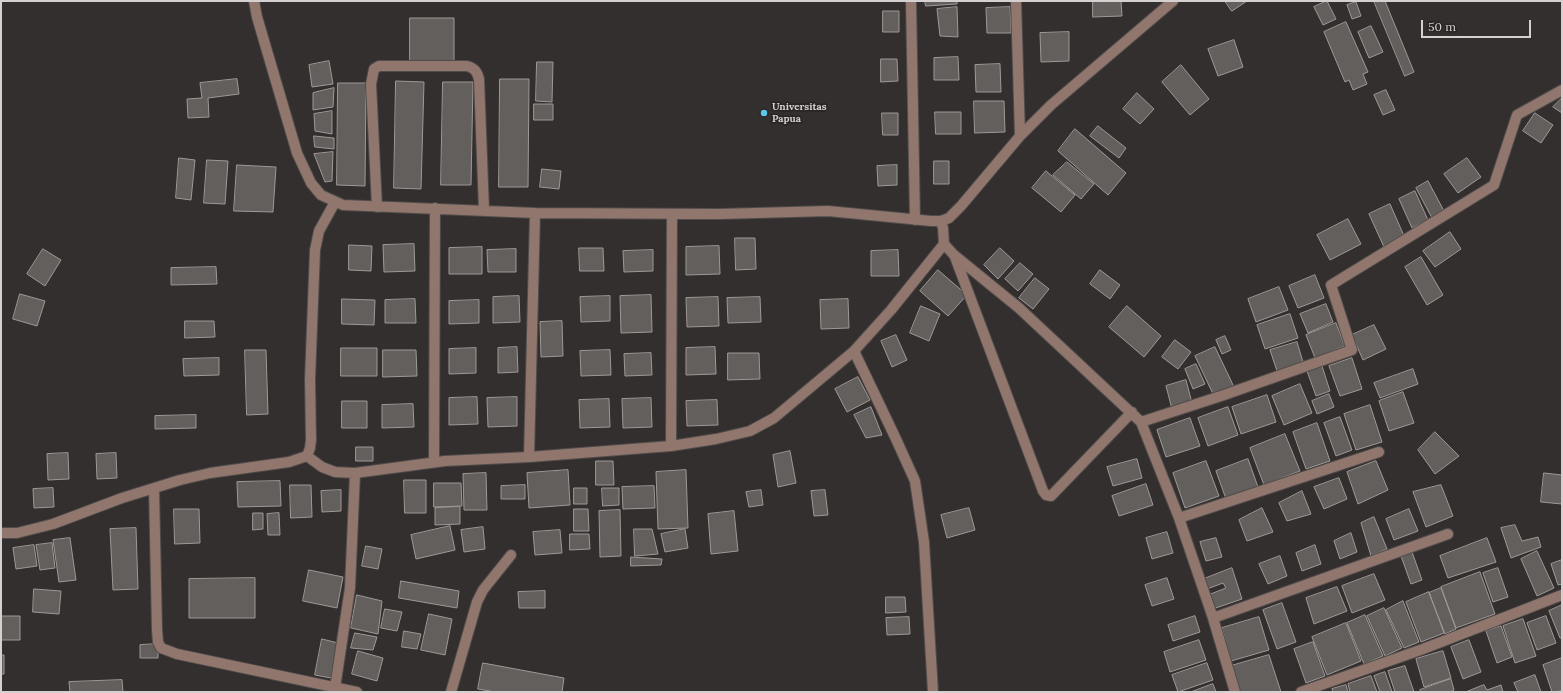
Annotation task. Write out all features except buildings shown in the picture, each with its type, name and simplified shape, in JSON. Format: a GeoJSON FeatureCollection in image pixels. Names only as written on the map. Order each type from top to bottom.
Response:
{"type":"FeatureCollection","features":[{"type":"Feature","properties":{"kind":"street"},"geometry":{"type":"LineString","coordinates":[[254,1],[257,17],[297,153],[311,183],[321,195],[343,205],[535,213],[720,214],[828,211],[915,220],[941,220],[949,218],[961,206],[1020,136],[1051,105],[1173,1]]}},
{"type":"Feature","properties":{"kind":"street"},"geometry":{"type":"LineString","coordinates":[[911,1],[915,220]]}},
{"type":"Feature","properties":{"kind":"street"},"geometry":{"type":"LineString","coordinates":[[1016,1],[1020,136]]}},
{"type":"Feature","properties":{"kind":"street"},"geometry":{"type":"LineString","coordinates":[[377,207],[371,84],[374,69],[379,66],[467,66],[473,68],[477,72],[479,79],[484,210]]}},
{"type":"Feature","properties":{"kind":"street"},"geometry":{"type":"LineString","coordinates":[[1141,422],[1228,394],[1352,350],[1331,285],[1494,185],[1517,115],[1562,90]]}},
{"type":"Feature","properties":{"kind":"street"},"geometry":{"type":"LineString","coordinates":[[307,456],[311,440],[310,379],[315,250],[319,231],[335,202]]}},
{"type":"Feature","properties":{"kind":"street"},"geometry":{"type":"LineString","coordinates":[[434,462],[435,208]]}},
{"type":"Feature","properties":{"kind":"street"},"geometry":{"type":"LineString","coordinates":[[529,457],[535,213]]}},
{"type":"Feature","properties":{"kind":"street"},"geometry":{"type":"LineString","coordinates":[[671,446],[672,214]]}},
{"type":"Feature","properties":{"kind":"street"},"geometry":{"type":"LineString","coordinates":[[941,220],[944,244],[954,255],[1019,308],[1141,422],[1179,518],[1236,692]]}},
{"type":"Feature","properties":{"kind":"street"},"geometry":{"type":"LineString","coordinates":[[307,456],[322,467],[335,472],[355,473],[434,462],[529,457],[671,446],[716,440],[750,431],[774,418],[854,351],[891,310],[944,244]]}},
{"type":"Feature","properties":{"kind":"street"},"geometry":{"type":"LineString","coordinates":[[954,255],[1043,491],[1046,495],[1051,496],[1132,412]]}},
{"type":"Feature","properties":{"kind":"street"},"geometry":{"type":"LineString","coordinates":[[854,351],[915,481],[924,542],[933,692]]}},
{"type":"Feature","properties":{"kind":"street"},"geometry":{"type":"LineString","coordinates":[[1179,518],[1379,452]]}},
{"type":"Feature","properties":{"kind":"street"},"geometry":{"type":"LineString","coordinates":[[1,533],[17,533],[53,524],[122,498],[180,480],[210,473],[289,462],[307,456]]}},
{"type":"Feature","properties":{"kind":"street"},"geometry":{"type":"LineString","coordinates":[[335,688],[350,588],[355,473]]}},
{"type":"Feature","properties":{"kind":"street"},"geometry":{"type":"LineString","coordinates":[[154,488],[157,630],[158,642],[161,648],[177,654],[357,692]]}},
{"type":"Feature","properties":{"kind":"street"},"geometry":{"type":"LineString","coordinates":[[1213,618],[1448,534]]}},
{"type":"Feature","properties":{"kind":"street"},"geometry":{"type":"LineString","coordinates":[[452,692],[477,602],[483,590],[510,555]]}},
{"type":"Feature","properties":{"kind":"street"},"geometry":{"type":"LineString","coordinates":[[1300,692],[1423,650],[1562,595]]}},
{"type":"Feature","properties":{"kind":"place","name":"Universitas Papua"},"geometry":{"type":"Point","coordinates":[764,113]}}]}
